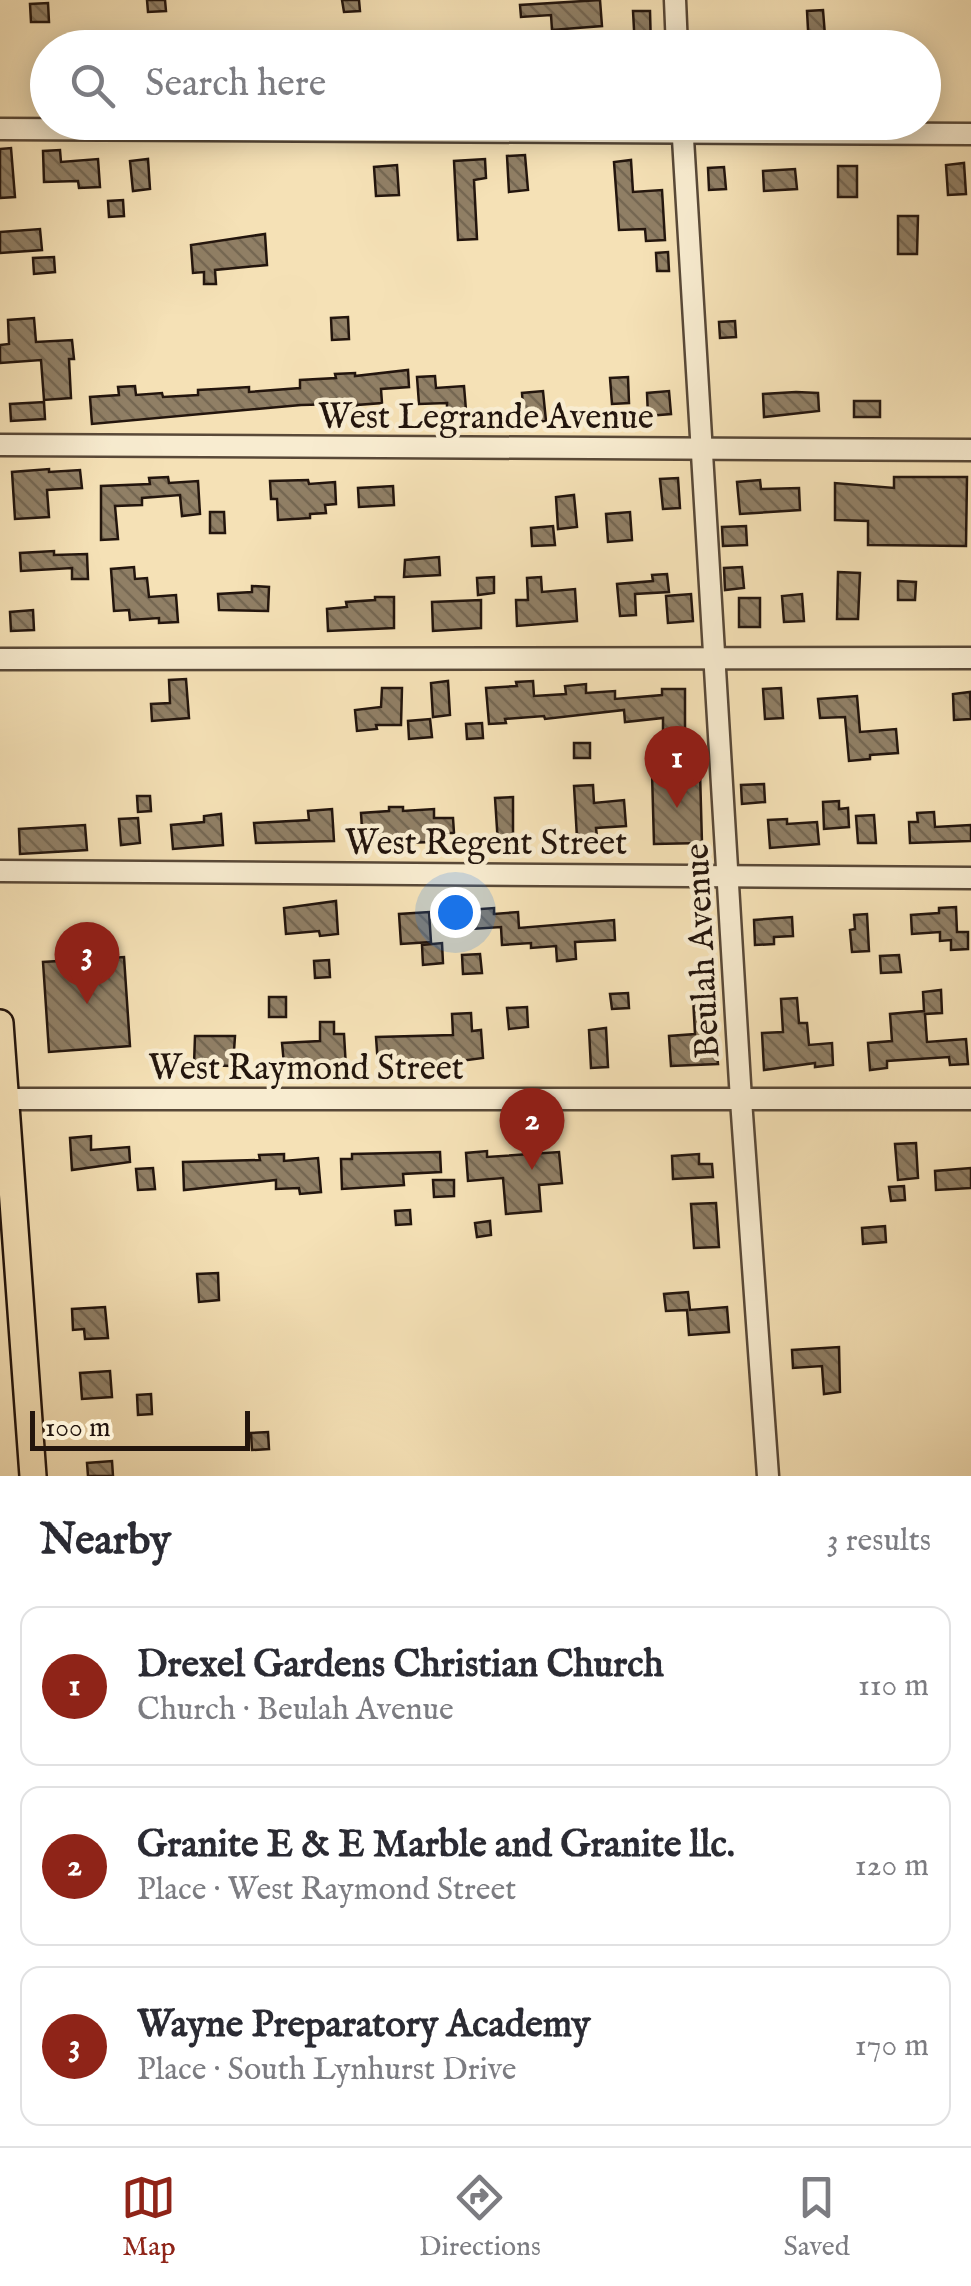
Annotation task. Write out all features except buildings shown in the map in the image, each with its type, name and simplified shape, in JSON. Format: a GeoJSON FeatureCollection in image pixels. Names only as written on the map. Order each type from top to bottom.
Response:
{"type":"FeatureCollection","features":[{"type":"Feature","properties":{"kind":"main road"},"geometry":{"type":"LineString","coordinates":[[0,1023],[2,1099],[33,1476]]}},
{"type":"Feature","properties":{"kind":"street"},"geometry":{"type":"LineString","coordinates":[[674,0],[676,30]]}},
{"type":"Feature","properties":{"kind":"street"},"geometry":{"type":"LineString","coordinates":[[0,129],[30,129]]}},
{"type":"Feature","properties":{"kind":"street"},"geometry":{"type":"LineString","coordinates":[[941,133],[971,134]]}},
{"type":"Feature","properties":{"kind":"street","name":"Beulah Avenue"},"geometry":{"type":"LineString","coordinates":[[683,140],[768,1476]]}},
{"type":"Feature","properties":{"kind":"street","name":"West Legrande Avenue"},"geometry":{"type":"LineString","coordinates":[[0,445],[971,450]]}},
{"type":"Feature","properties":{"kind":"street"},"geometry":{"type":"LineString","coordinates":[[0,659],[971,658]]}},
{"type":"Feature","properties":{"kind":"street","name":"West Regent Street"},"geometry":{"type":"LineString","coordinates":[[0,871],[971,878]]}},
{"type":"Feature","properties":{"kind":"street","name":"West Raymond Street"},"geometry":{"type":"LineString","coordinates":[[2,1099],[971,1099]]}},
{"type":"Feature","properties":{"kind":"place","name":"Drexel Gardens Christian Church"},"geometry":{"type":"Point","coordinates":[677,808]}},
{"type":"Feature","properties":{"kind":"place","name":"Wayne Preparatory Academy"},"geometry":{"type":"Point","coordinates":[87,1004]}},
{"type":"Feature","properties":{"kind":"place","name":"Granite E & E Marble and Granite llc."},"geometry":{"type":"Point","coordinates":[532,1170]}}]}
